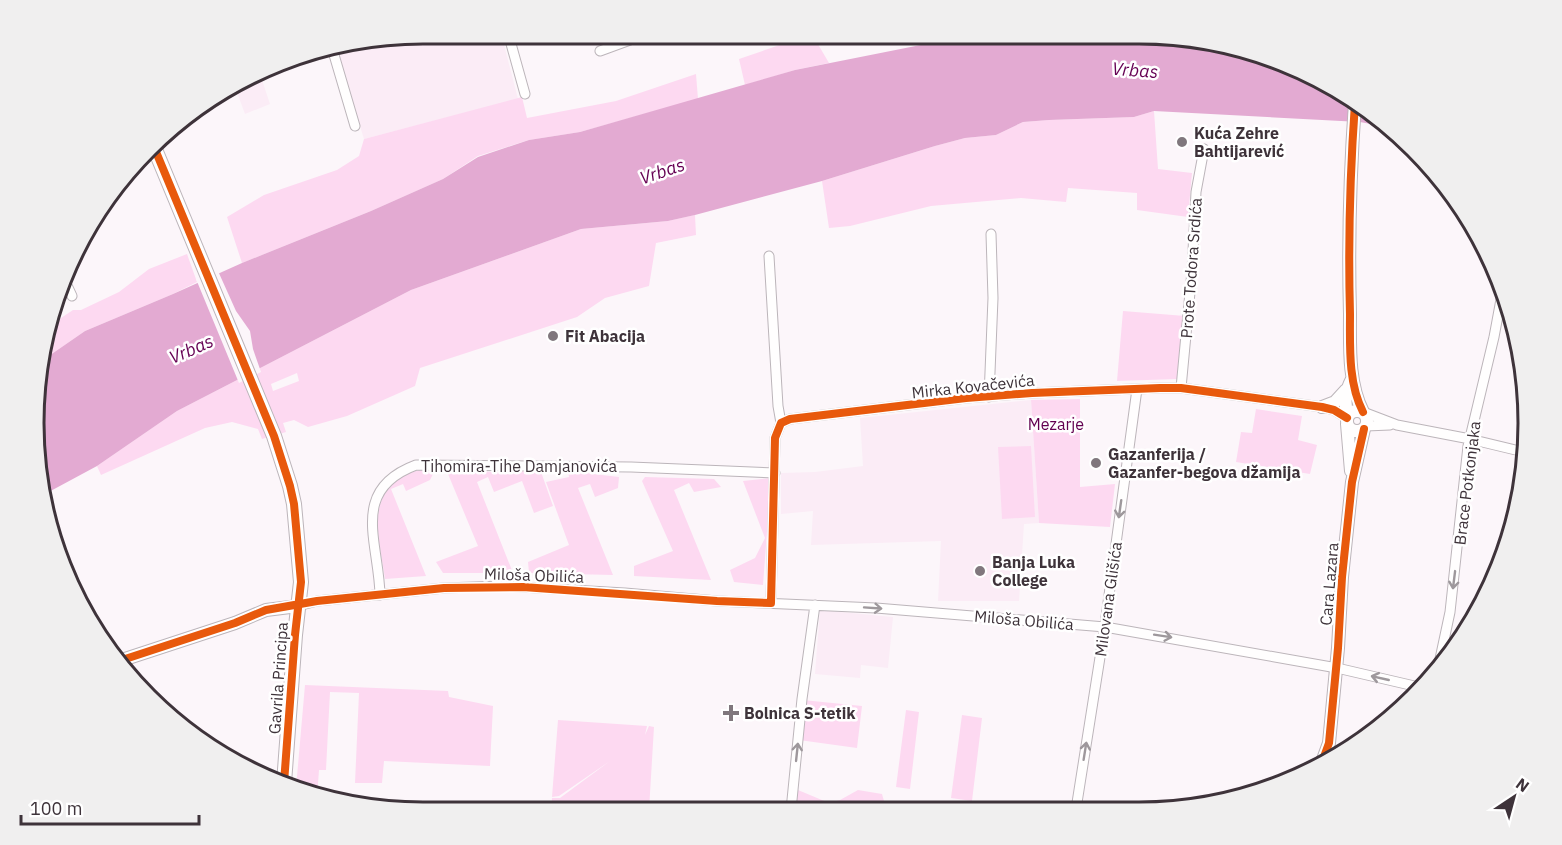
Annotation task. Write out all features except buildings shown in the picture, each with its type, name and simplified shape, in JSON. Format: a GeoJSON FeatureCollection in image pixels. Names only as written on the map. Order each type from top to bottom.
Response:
{"type":"FeatureCollection","features":[{"type":"Feature","properties":{"kind":"main road","name":"Gavrila Principa"},"geometry":{"type":"LineString","coordinates":[[157,153],[274,436],[290,486],[296,514],[301,582],[285,776]]}},
{"type":"Feature","properties":{"kind":"street"},"geometry":{"type":"LineString","coordinates":[[511,44],[525,94]]}},
{"type":"Feature","properties":{"kind":"street"},"geometry":{"type":"LineString","coordinates":[[600,51],[619,44]]}},
{"type":"Feature","properties":{"kind":"street"},"geometry":{"type":"LineString","coordinates":[[334,54],[355,126]]}},
{"type":"Feature","properties":{"kind":"street","name":"Cara Lazara"},"geometry":{"type":"LineString","coordinates":[[1352,482],[1345,405],[1350,384],[1348,238],[1355,110]]}},
{"type":"Feature","properties":{"kind":"street","name":"Prote Todora Srdića"},"geometry":{"type":"LineString","coordinates":[[1181,388],[1197,192],[1204,149]]}},
{"type":"Feature","properties":{"kind":"street"},"geometry":{"type":"LineString","coordinates":[[989,397],[993,298],[991,234]]}},
{"type":"Feature","properties":{"kind":"street"},"geometry":{"type":"LineString","coordinates":[[769,256],[781,423],[775,438],[771,603]]}},
{"type":"Feature","properties":{"kind":"street"},"geometry":{"type":"LineString","coordinates":[[68,288],[72,296]]}},
{"type":"Feature","properties":{"kind":"street","name":"Brace Potkonjaka"},"geometry":{"type":"LineString","coordinates":[[1442,651],[1450,612],[1470,439],[1500,306]]}},
{"type":"Feature","properties":{"kind":"street"},"geometry":{"type":"LineString","coordinates":[[1322,407],[1335,402],[1350,384]]}},
{"type":"Feature","properties":{"kind":"street","name":"Cara Lazara"},"geometry":{"type":"LineString","coordinates":[[1350,384],[1363,412]]}},
{"type":"Feature","properties":{"kind":"street","name":"Mirka Kovačevića"},"geometry":{"type":"LineString","coordinates":[[781,423],[790,419],[1032,393],[1181,388],[1322,407],[1334,410],[1348,419]]}},
{"type":"Feature","properties":{"kind":"street","name":"Milovana Glišića"},"geometry":{"type":"LineString","coordinates":[[1077,802],[1105,627],[1137,389]]}},
{"type":"Feature","properties":{"kind":"street"},"geometry":{"type":"LineString","coordinates":[[1395,424],[1354,431],[1348,419],[1355,411],[1363,412],[1395,424],[1518,450]]}},
{"type":"Feature","properties":{"kind":"street"},"geometry":{"type":"LineString","coordinates":[[1363,412],[1367,417],[1365,428]]}},
{"type":"Feature","properties":{"kind":"street","name":"Cara Lazara"},"geometry":{"type":"LineString","coordinates":[[1325,753],[1329,743],[1337,668],[1342,578],[1352,482],[1365,428]]}},
{"type":"Feature","properties":{"kind":"street","name":"Tihomira-Tihe Damjanovića"},"geometry":{"type":"LineString","coordinates":[[380,595],[372,521],[373,508],[377,495],[385,483],[401,470],[416,465],[631,467],[775,473]]}},
{"type":"Feature","properties":{"kind":"street","name":"Miloša Obilića"},"geometry":{"type":"LineString","coordinates":[[298,606],[317,601],[444,588],[503,586],[815,605],[1105,627],[1337,668],[1411,685]]}},
{"type":"Feature","properties":{"kind":"street"},"geometry":{"type":"LineString","coordinates":[[791,802],[815,605]]}},
{"type":"Feature","properties":{"kind":"street"},"geometry":{"type":"LineString","coordinates":[[126,658],[236,623],[266,610],[298,606]]}},
{"type":"Feature","properties":{"kind":"street","name":"Cara Lazara"},"geometry":{"type":"LineString","coordinates":[[1329,743],[1331,750]]}},
{"type":"Feature","properties":{"kind":"shaded area"},"geometry":{"type":"Polygon","coordinates":[[[398,44],[504,44],[518,99],[364,139],[337,53],[398,44]]]}},
{"type":"Feature","properties":{"kind":"shaded area"},"geometry":{"type":"Polygon","coordinates":[[[262,80],[270,104],[245,114],[237,92],[262,80]]]}},
{"type":"Feature","properties":{"kind":"shaded area"},"geometry":{"type":"Polygon","coordinates":[[[1031,400],[1039,523],[1024,524],[1019,601],[938,601],[941,541],[811,545],[813,511],[781,514],[781,473],[815,472],[863,466],[860,418],[1031,400]]]}},
{"type":"Feature","properties":{"kind":"shaded area"},"geometry":{"type":"Polygon","coordinates":[[[820,610],[893,617],[888,668],[861,665],[860,678],[815,674],[820,610]]]}},
{"type":"Feature","properties":{"kind":"green space"},"geometry":{"type":"Polygon","coordinates":[[[783,44],[818,44],[829,63],[795,70],[745,85],[739,59],[783,44]]]}},
{"type":"Feature","properties":{"kind":"green space"},"geometry":{"type":"Polygon","coordinates":[[[696,74],[698,99],[580,132],[529,140],[478,156],[443,179],[242,263],[227,217],[264,195],[337,170],[359,156],[364,139],[522,97],[527,118],[616,101],[696,74]]]}},
{"type":"Feature","properties":{"kind":"green space"},"geometry":{"type":"Polygon","coordinates":[[[1154,111],[1158,169],[1192,173],[1188,217],[1137,210],[1137,193],[1068,188],[1066,202],[1021,198],[931,206],[850,226],[829,228],[822,181],[965,138],[996,135],[1023,122],[1134,117],[1154,111]]]}},
{"type":"Feature","properties":{"kind":"green space"},"geometry":{"type":"Polygon","coordinates":[[[695,215],[696,235],[656,243],[649,286],[605,298],[577,317],[420,368],[415,386],[347,416],[308,427],[294,420],[283,423],[286,432],[262,439],[258,429],[232,422],[205,428],[101,475],[97,466],[177,411],[411,290],[581,229],[668,221],[695,215]],[[297,373],[271,384],[273,391],[299,381],[297,373]]]}},
{"type":"Feature","properties":{"kind":"green space"},"geometry":{"type":"Polygon","coordinates":[[[187,254],[197,282],[85,331],[50,355],[57,321],[73,310],[81,310],[119,292],[149,269],[187,254]]]}},
{"type":"Feature","properties":{"kind":"green space"},"geometry":{"type":"Polygon","coordinates":[[[1123,311],[1185,316],[1177,379],[1117,381],[1123,311]]]}},
{"type":"Feature","properties":{"kind":"green space","name":"Mezarje"},"geometry":{"type":"Polygon","coordinates":[[[1080,399],[1080,487],[1115,484],[1110,527],[1039,523],[1031,400],[1080,399]]]}},
{"type":"Feature","properties":{"kind":"green space"},"geometry":{"type":"Polygon","coordinates":[[[1256,409],[1302,416],[1298,440],[1317,445],[1310,474],[1236,462],[1241,432],[1252,433],[1256,409]]]}},
{"type":"Feature","properties":{"kind":"green space"},"geometry":{"type":"Polygon","coordinates":[[[1031,446],[1035,517],[1002,519],[998,447],[1031,446]]]}},
{"type":"Feature","properties":{"kind":"green space"},"geometry":{"type":"Polygon","coordinates":[[[451,468],[491,472],[540,469],[553,506],[534,513],[522,481],[494,492],[488,477],[477,482],[513,573],[443,573],[436,562],[478,546],[448,474],[447,470],[451,468]]]}},
{"type":"Feature","properties":{"kind":"green space"},"geometry":{"type":"Polygon","coordinates":[[[426,469],[434,472],[430,480],[406,491],[403,484],[391,489],[426,576],[385,579],[378,527],[381,501],[387,490],[403,476],[426,469]]]}},
{"type":"Feature","properties":{"kind":"green space"},"geometry":{"type":"Polygon","coordinates":[[[568,471],[619,477],[618,488],[595,497],[590,484],[578,488],[613,575],[529,573],[528,562],[569,545],[546,482],[569,477],[568,471]]]}},
{"type":"Feature","properties":{"kind":"green space"},"geometry":{"type":"Polygon","coordinates":[[[645,477],[714,479],[721,487],[694,492],[689,483],[674,490],[711,580],[634,576],[634,566],[673,551],[642,481],[645,477]]]}},
{"type":"Feature","properties":{"kind":"green space"},"geometry":{"type":"Polygon","coordinates":[[[771,478],[763,585],[734,582],[730,570],[755,558],[765,538],[743,481],[771,478]]]}},
{"type":"Feature","properties":{"kind":"green space"},"geometry":{"type":"Polygon","coordinates":[[[305,685],[448,691],[449,697],[493,706],[490,766],[384,761],[382,783],[355,783],[359,693],[330,692],[326,770],[319,770],[318,787],[297,780],[305,685]]]}},
{"type":"Feature","properties":{"kind":"green space"},"geometry":{"type":"Polygon","coordinates":[[[803,700],[862,706],[857,748],[799,740],[803,700]]]}},
{"type":"Feature","properties":{"kind":"green space"},"geometry":{"type":"Polygon","coordinates":[[[906,710],[919,712],[910,789],[896,787],[906,710]]]}},
{"type":"Feature","properties":{"kind":"green space"},"geometry":{"type":"Polygon","coordinates":[[[962,715],[982,718],[972,801],[951,798],[962,715]]]}},
{"type":"Feature","properties":{"kind":"green space"},"geometry":{"type":"Polygon","coordinates":[[[558,720],[647,726],[645,735],[649,726],[654,727],[649,802],[552,802],[552,798],[560,798],[610,761],[559,796],[552,797],[558,720]]]}},
{"type":"Feature","properties":{"kind":"green space"},"geometry":{"type":"Polygon","coordinates":[[[798,790],[827,802],[796,802],[798,790]]]}},
{"type":"Feature","properties":{"kind":"green space"},"geometry":{"type":"Polygon","coordinates":[[[858,790],[882,794],[884,801],[833,802],[858,790]]]}},
{"type":"Feature","properties":{"kind":"water","name":"Vrbas"},"geometry":{"type":"Polygon","coordinates":[[[926,44],[1164,44],[1238,56],[1285,72],[1329,94],[1373,124],[1154,111],[1134,117],[1023,122],[996,135],[965,138],[822,181],[695,215],[668,221],[581,229],[411,290],[177,411],[97,466],[50,491],[44,447],[44,398],[50,355],[85,331],[242,263],[371,211],[443,179],[478,157],[529,140],[580,132],[795,70],[926,44]]]}},
{"type":"Feature","properties":{"kind":"pier"},"geometry":{"type":"Polygon","coordinates":[[[218,271],[236,311],[250,331],[261,372],[239,383],[196,279],[218,271]]]}},
{"type":"Feature","properties":{"kind":"cycle path"},"geometry":{"type":"LineString","coordinates":[[1355,110],[1350,208],[1350,351],[1352,377],[1363,412]]}},
{"type":"Feature","properties":{"kind":"cycle path"},"geometry":{"type":"LineString","coordinates":[[157,153],[274,436],[294,504],[301,582],[285,776]]}},
{"type":"Feature","properties":{"kind":"cycle path"},"geometry":{"type":"LineString","coordinates":[[127,658],[235,623],[266,610],[317,601],[444,588],[523,587],[771,603],[775,438],[781,423],[790,419],[966,398],[1160,388],[1181,388],[1322,407],[1334,410],[1347,418]]}},
{"type":"Feature","properties":{"kind":"cycle path"},"geometry":{"type":"LineString","coordinates":[[1325,753],[1329,743],[1352,482],[1364,429]]}},
{"type":"Feature","properties":{"kind":"place","name":"Kuća Zehre Bahtijarević"},"geometry":{"type":"Point","coordinates":[1182,142]}},
{"type":"Feature","properties":{"kind":"place","name":"Fit Abacija"},"geometry":{"type":"Point","coordinates":[553,336]}},
{"type":"Feature","properties":{"kind":"place","name":"Gazanferija / Gazanfer-begova džamija"},"geometry":{"type":"Point","coordinates":[1096,463]}},
{"type":"Feature","properties":{"kind":"place","name":"Banja Luka College"},"geometry":{"type":"Point","coordinates":[980,571]}},
{"type":"Feature","properties":{"kind":"place","name":"Bolnica S-tetik"},"geometry":{"type":"Point","coordinates":[731,713]}}]}
